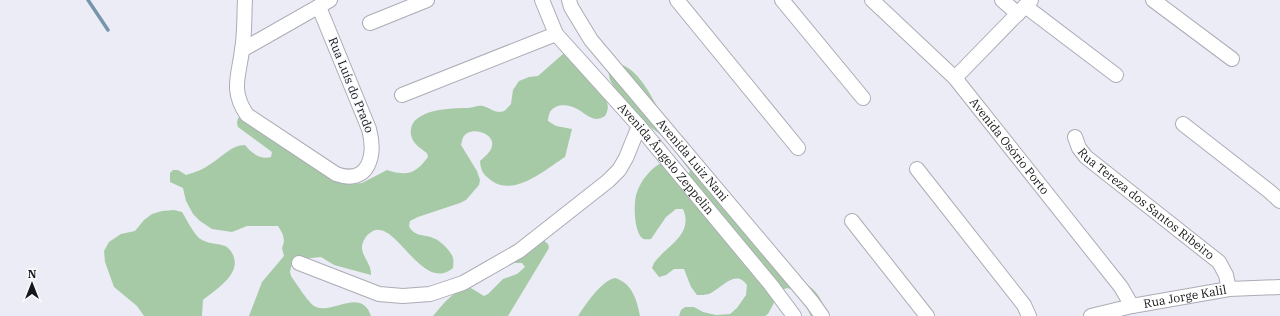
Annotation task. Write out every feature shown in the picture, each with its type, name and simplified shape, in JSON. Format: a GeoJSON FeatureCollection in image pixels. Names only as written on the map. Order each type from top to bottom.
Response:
{"type":"FeatureCollection","features":[{"type":"Feature","properties":{"kind":"street"},"geometry":{"type":"LineString","coordinates":[[242,50],[246,0]]}},
{"type":"Feature","properties":{"kind":"street"},"geometry":{"type":"LineString","coordinates":[[370,23],[427,0]]}},
{"type":"Feature","properties":{"kind":"street","name":"Avenida Ângelo Zeppelin"},"geometry":{"type":"LineString","coordinates":[[542,0],[556,34],[639,126],[771,285],[794,316]]}},
{"type":"Feature","properties":{"kind":"street","name":"Avenida Luiz Nani"},"geometry":{"type":"LineString","coordinates":[[569,0],[571,7],[591,40],[802,290],[822,316]]}},
{"type":"Feature","properties":{"kind":"street"},"geometry":{"type":"LineString","coordinates":[[677,0],[798,148]]}},
{"type":"Feature","properties":{"kind":"street"},"geometry":{"type":"LineString","coordinates":[[782,0],[863,98]]}},
{"type":"Feature","properties":{"kind":"street","name":"Avenida Osório Porto"},"geometry":{"type":"LineString","coordinates":[[872,0],[955,78],[1121,287],[1132,306]]}},
{"type":"Feature","properties":{"kind":"street"},"geometry":{"type":"LineString","coordinates":[[1002,0],[1024,7],[1116,75]]}},
{"type":"Feature","properties":{"kind":"street"},"geometry":{"type":"LineString","coordinates":[[1153,0],[1232,59]]}},
{"type":"Feature","properties":{"kind":"street"},"geometry":{"type":"LineString","coordinates":[[242,50],[324,3]]}},
{"type":"Feature","properties":{"kind":"street","name":"Rua Luís do Prado"},"geometry":{"type":"LineString","coordinates":[[242,50],[236,76],[237,94],[246,115],[336,174],[346,177],[363,172],[368,165],[372,152],[372,141],[324,3]]}},
{"type":"Feature","properties":{"kind":"street"},"geometry":{"type":"LineString","coordinates":[[955,78],[1024,7]]}},
{"type":"Feature","properties":{"kind":"street"},"geometry":{"type":"LineString","coordinates":[[402,95],[556,34]]}},
{"type":"Feature","properties":{"kind":"street"},"geometry":{"type":"LineString","coordinates":[[1182,124],[1270,191],[1280,201]]}},
{"type":"Feature","properties":{"kind":"street"},"geometry":{"type":"LineString","coordinates":[[298,263],[379,294],[403,296],[430,294],[463,283],[519,251],[608,182],[619,170],[626,158],[639,126]]}},
{"type":"Feature","properties":{"kind":"street","name":"Rua Tereza dos Santos Ribeiro"},"geometry":{"type":"LineString","coordinates":[[1075,138],[1079,148],[1086,157],[1219,262],[1226,275],[1229,289]]}},
{"type":"Feature","properties":{"kind":"street"},"geometry":{"type":"LineString","coordinates":[[917,169],[1024,305],[1029,316]]}},
{"type":"Feature","properties":{"kind":"street"},"geometry":{"type":"LineString","coordinates":[[852,221],[927,316]]}},
{"type":"Feature","properties":{"kind":"street","name":"Rua Jorge Kalil"},"geometry":{"type":"LineString","coordinates":[[1091,316],[1132,306],[1229,289],[1280,287]]}},
{"type":"Feature","properties":{"kind":"green space"},"geometry":{"type":"Polygon","coordinates":[[[563,54],[568,55],[605,93],[608,107],[605,116],[596,119],[589,117],[575,108],[564,105],[553,109],[548,117],[548,121],[556,126],[572,129],[565,157],[530,180],[510,186],[501,185],[492,181],[481,168],[480,161],[489,152],[492,146],[492,141],[490,138],[486,134],[477,131],[467,133],[464,136],[461,145],[477,171],[480,180],[479,185],[466,200],[418,217],[410,221],[409,226],[416,234],[436,239],[445,246],[453,258],[453,268],[441,273],[430,271],[419,264],[389,234],[379,230],[367,235],[362,246],[363,253],[370,267],[371,275],[334,265],[321,257],[301,259],[292,263],[290,272],[291,276],[311,304],[321,308],[329,308],[353,302],[360,303],[366,307],[371,316],[249,316],[262,282],[284,256],[282,248],[284,239],[283,234],[278,226],[247,226],[232,232],[212,229],[193,214],[186,201],[183,188],[170,182],[170,173],[173,170],[178,170],[186,175],[193,173],[206,167],[240,145],[245,145],[250,151],[260,157],[271,157],[272,152],[238,127],[238,118],[242,116],[353,184],[362,183],[387,170],[400,173],[414,171],[428,157],[427,153],[413,141],[411,135],[412,126],[416,120],[423,115],[441,110],[481,106],[496,111],[504,111],[511,104],[513,90],[519,81],[529,77],[538,76],[563,54]]]}},
{"type":"Feature","properties":{"kind":"green space"},"geometry":{"type":"Polygon","coordinates":[[[620,64],[635,73],[641,80],[665,119],[714,174],[797,278],[814,290],[828,316],[811,316],[799,296],[795,292],[786,288],[781,291],[768,314],[765,316],[679,316],[681,310],[685,307],[694,307],[703,312],[716,315],[730,314],[737,308],[746,295],[747,285],[742,280],[733,279],[709,294],[697,295],[691,287],[684,269],[674,269],[666,275],[659,277],[652,268],[659,257],[678,239],[682,233],[685,226],[685,218],[683,209],[676,209],[666,217],[651,239],[643,239],[639,234],[636,223],[635,209],[637,192],[647,174],[663,162],[687,177],[690,171],[664,137],[646,124],[618,94],[610,80],[608,70],[620,64]]]}},
{"type":"Feature","properties":{"kind":"green space"},"geometry":{"type":"Polygon","coordinates":[[[174,210],[182,212],[199,238],[229,248],[235,262],[234,269],[226,281],[203,300],[202,316],[144,316],[137,306],[114,287],[105,262],[104,251],[109,242],[121,234],[135,231],[144,220],[152,214],[174,210]]]}},
{"type":"Feature","properties":{"kind":"green space"},"geometry":{"type":"Polygon","coordinates":[[[543,240],[548,244],[549,248],[508,316],[433,316],[449,298],[464,289],[471,288],[484,296],[503,279],[517,274],[525,267],[522,263],[513,263],[496,273],[491,273],[543,240]]]}},
{"type":"Feature","properties":{"kind":"green space"},"geometry":{"type":"Polygon","coordinates":[[[615,278],[621,280],[630,288],[635,298],[640,316],[578,316],[599,288],[615,278]]]}},
{"type":"Feature","properties":{"kind":"waterway"},"geometry":{"type":"LineString","coordinates":[[88,0],[108,30]]}}]}
